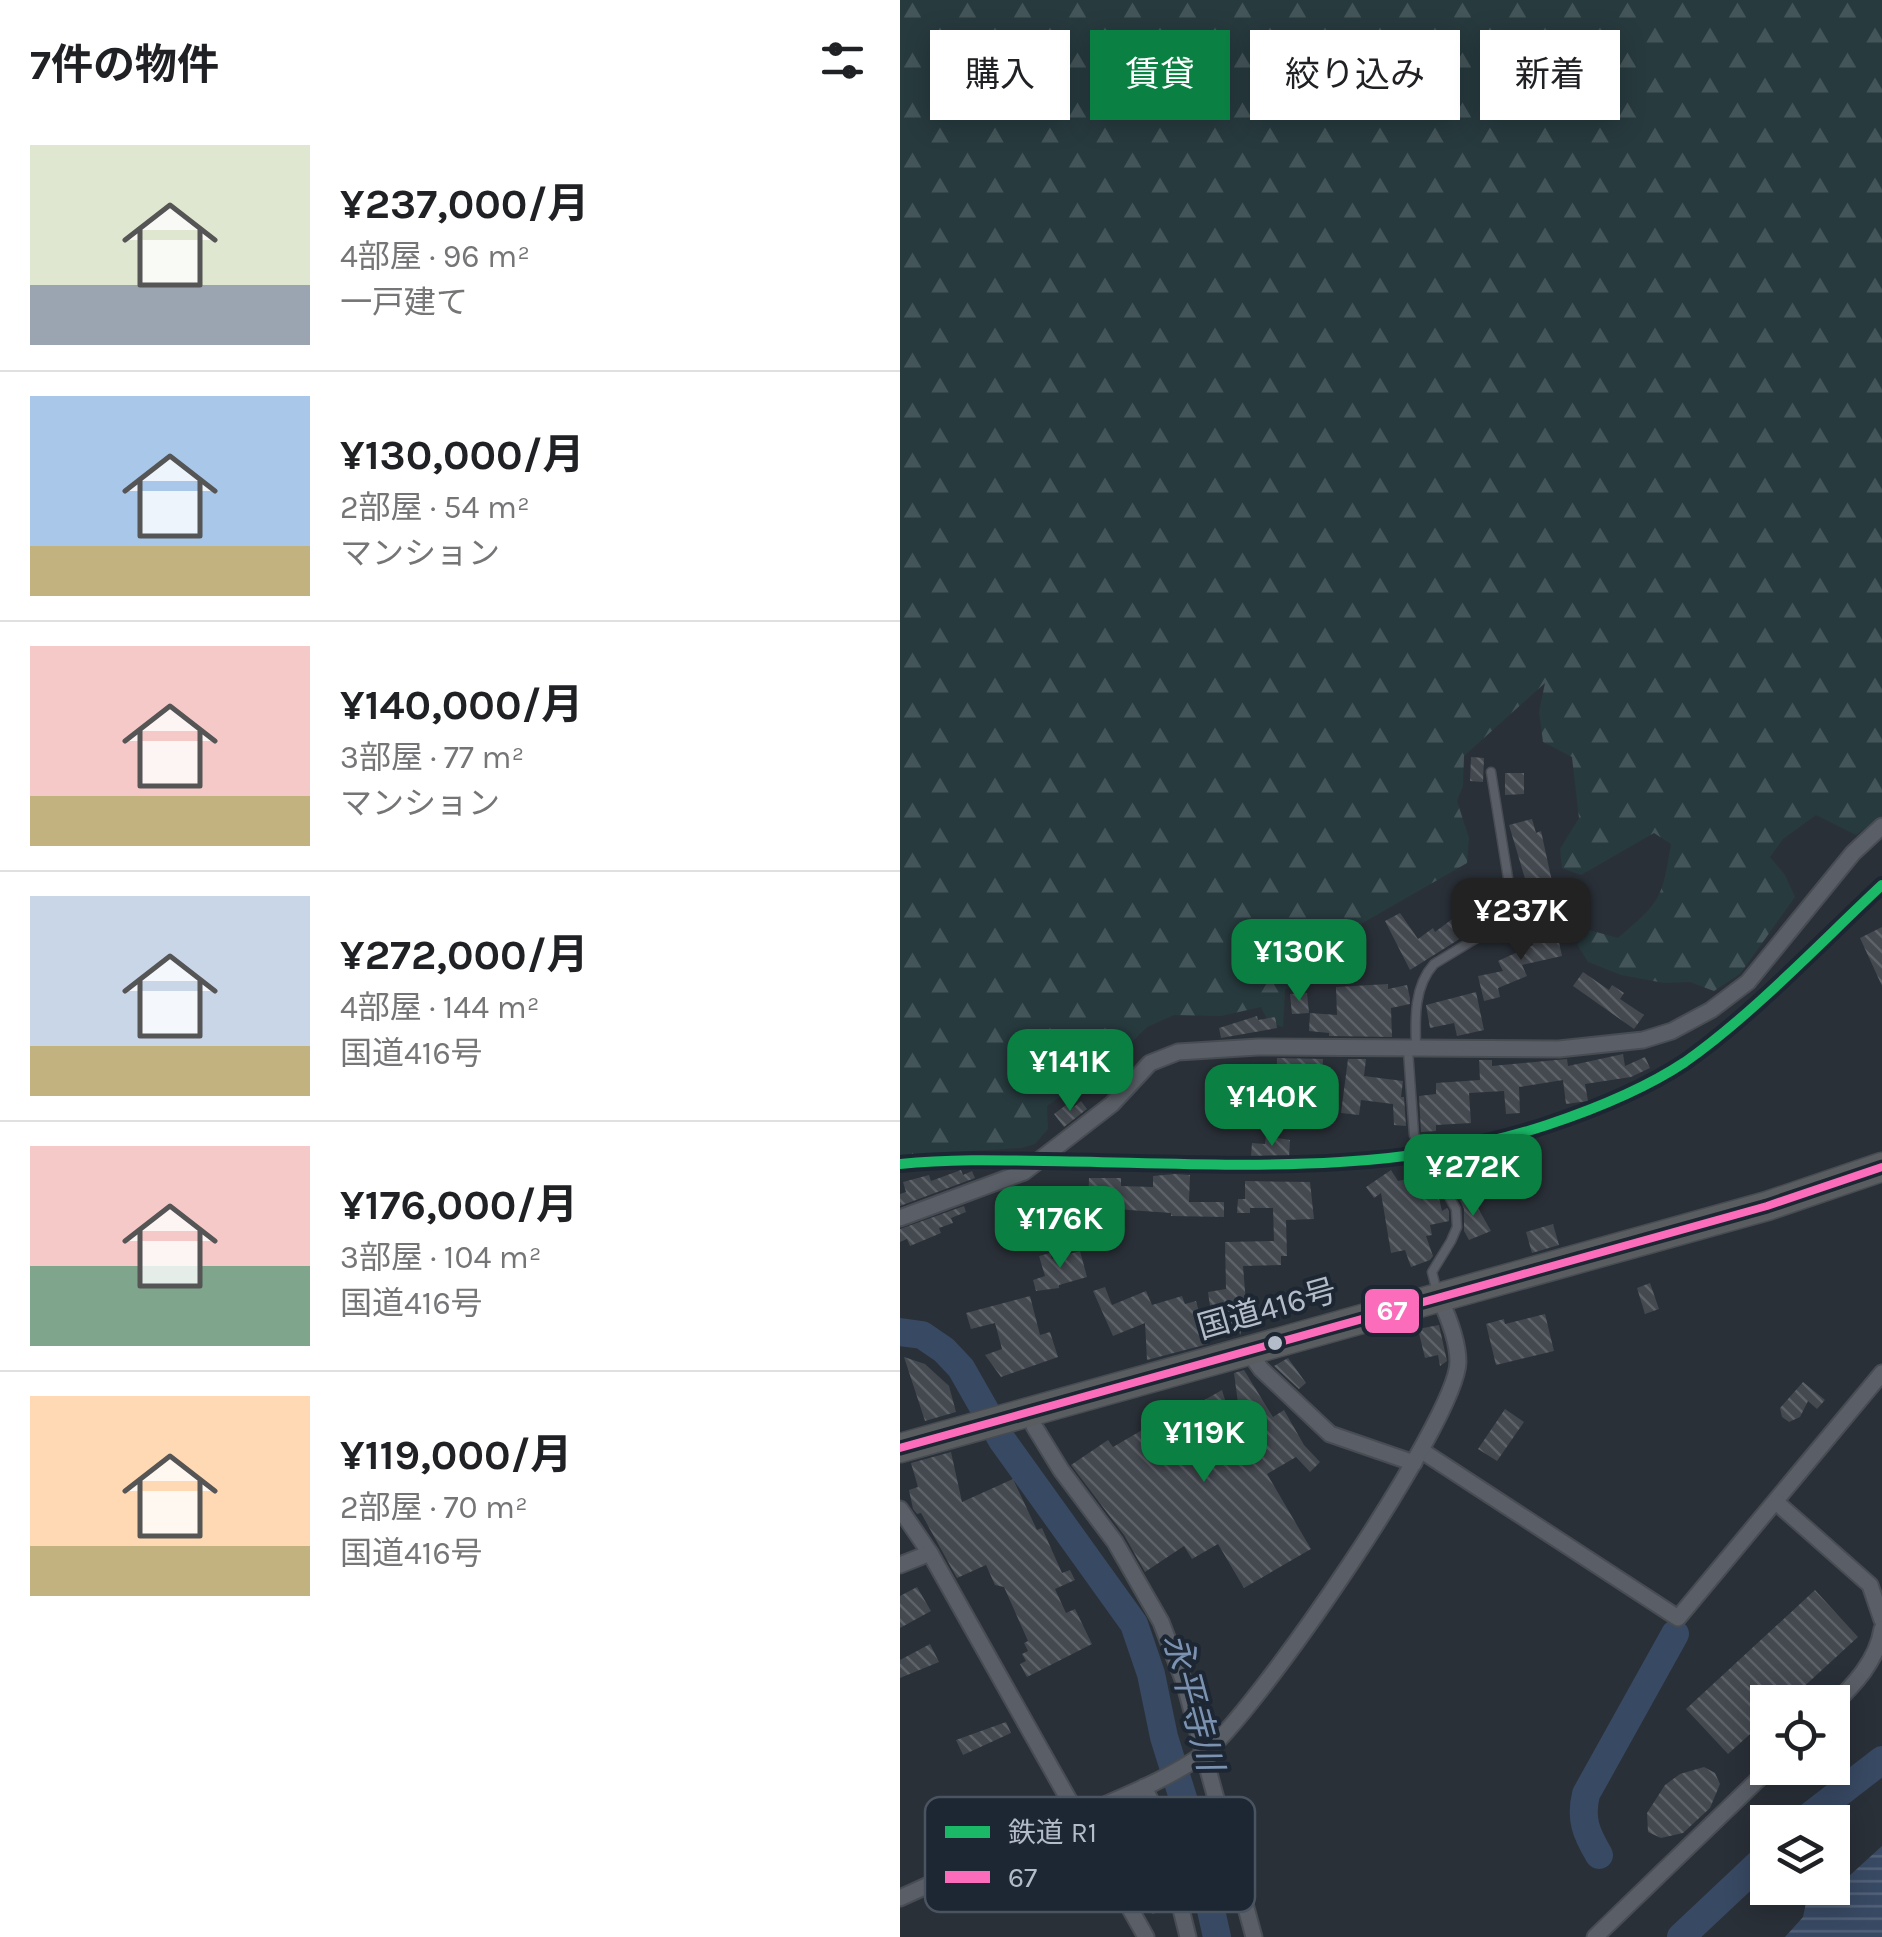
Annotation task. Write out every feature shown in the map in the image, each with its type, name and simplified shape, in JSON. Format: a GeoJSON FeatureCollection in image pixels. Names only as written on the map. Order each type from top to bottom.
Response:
{"type":"FeatureCollection","features":[{"type":"Feature","properties":{"kind":"highway","name":"国道416号"},"geometry":{"type":"LineString","coordinates":[[900,1448],[1768,1206],[1882,1167]]}},
{"type":"Feature","properties":{"kind":"street"},"geometry":{"type":"LineString","coordinates":[[900,1218],[1024,1172],[1112,1104],[1150,1063],[1164,1056],[1258,1047],[1559,1049],[1643,1040],[1672,1031],[1711,1010],[1748,982],[1853,853],[1882,826]]}},
{"type":"Feature","properties":{"kind":"street"},"geometry":{"type":"LineString","coordinates":[[1122,1797],[1200,1756],[1240,1719],[1288,1656],[1418,1457],[1456,1376],[1458,1361],[1440,1297]]}},
{"type":"Feature","properties":{"kind":"street"},"geometry":{"type":"LineString","coordinates":[[1248,1350],[1261,1369],[1330,1434],[1418,1457],[1678,1618],[1882,1373]]}},
{"type":"Feature","properties":{"kind":"street"},"geometry":{"type":"LineString","coordinates":[[1023,1414],[1115,1542],[1160,1622],[1180,1670],[1212,1797]]}},
{"type":"Feature","properties":{"kind":"street"},"geometry":{"type":"LineString","coordinates":[[1776,1502],[1870,1584],[1882,1620]]}},
{"type":"Feature","properties":{"kind":"street"},"geometry":{"type":"LineString","coordinates":[[900,1509],[930,1553],[1067,1797]]}},
{"type":"Feature","properties":{"kind":"street"},"geometry":{"type":"LineString","coordinates":[[900,1566],[930,1553]]}},
{"type":"Feature","properties":{"kind":"street"},"geometry":{"type":"LineString","coordinates":[[1850,1686],[1868,1666],[1882,1630]]}},
{"type":"Feature","properties":{"kind":"street"},"geometry":{"type":"LineString","coordinates":[[1150,1784],[1153,1797]]}},
{"type":"Feature","properties":{"kind":"street"},"geometry":{"type":"LineString","coordinates":[[1594,1937],[1752,1785]]}},
{"type":"Feature","properties":{"kind":"street"},"geometry":{"type":"LineString","coordinates":[[900,1898],[925,1887]]}},
{"type":"Feature","properties":{"kind":"street"},"geometry":{"type":"LineString","coordinates":[[1132,1912],[1146,1937]]}},
{"type":"Feature","properties":{"kind":"street"},"geometry":{"type":"LineString","coordinates":[[1182,1912],[1188,1937]]}},
{"type":"Feature","properties":{"kind":"street"},"geometry":{"type":"LineString","coordinates":[[1247,1912],[1254,1937]]}},
{"type":"Feature","properties":{"kind":"lane"},"geometry":{"type":"LineString","coordinates":[[1440,1297],[1432,1272],[1452,1241],[1457,1227],[1456,1209],[1412,1126],[1412,1050],[1424,974],[1508,918],[1513,909],[1491,772]]}},
{"type":"Feature","properties":{"kind":"green space"},"geometry":{"type":"Polygon","coordinates":[[[900,0],[1882,0],[1882,816],[1856,835],[1816,815],[1783,839],[1770,857],[1785,875],[1795,897],[1740,974],[1714,991],[1690,982],[1664,983],[1621,975],[1588,962],[1577,944],[1589,930],[1618,938],[1652,906],[1662,888],[1671,844],[1654,833],[1581,875],[1562,868],[1560,849],[1579,818],[1572,757],[1543,742],[1539,712],[1545,683],[1464,756],[1463,786],[1457,801],[1469,838],[1467,863],[1361,924],[1359,958],[1347,975],[1285,989],[1283,1027],[1269,1023],[1261,1007],[1221,1016],[1174,1015],[1147,1027],[1123,1051],[1047,1106],[1048,1129],[1035,1144],[900,1155],[900,0]]]}},
{"type":"Feature","properties":{"kind":"water"},"geometry":{"type":"Polygon","coordinates":[[[1882,1846],[1882,1937],[1785,1937],[1803,1917],[1805,1905],[1850,1905],[1850,1875],[1882,1846]]]}},
{"type":"Feature","properties":{"kind":"building"},"geometry":{"type":"Polygon","coordinates":[[[1471,757],[1484,758],[1483,782],[1470,781],[1471,757]]]}},
{"type":"Feature","properties":{"kind":"building"},"geometry":{"type":"Polygon","coordinates":[[[1505,773],[1524,773],[1524,794],[1505,795],[1505,773]]]}},
{"type":"Feature","properties":{"kind":"building"},"geometry":{"type":"Polygon","coordinates":[[[1532,819],[1536,833],[1541,831],[1553,886],[1529,892],[1509,825],[1532,819]]]}},
{"type":"Feature","properties":{"kind":"building"},"geometry":{"type":"Polygon","coordinates":[[[1464,910],[1477,928],[1410,970],[1385,921],[1400,913],[1418,939],[1433,928],[1435,932],[1464,910]]]}},
{"type":"Feature","properties":{"kind":"building"},"geometry":{"type":"Polygon","coordinates":[[[1882,927],[1882,986],[1860,938],[1882,927]]]}},
{"type":"Feature","properties":{"kind":"building"},"geometry":{"type":"Polygon","coordinates":[[[1556,929],[1562,956],[1522,965],[1527,976],[1498,988],[1500,997],[1484,1001],[1478,976],[1503,971],[1498,961],[1533,945],[1531,935],[1556,929]]]}},
{"type":"Feature","properties":{"kind":"building"},"geometry":{"type":"Polygon","coordinates":[[[1583,972],[1609,990],[1612,985],[1624,993],[1620,999],[1644,1015],[1634,1029],[1573,986],[1583,972]]]}},
{"type":"Feature","properties":{"kind":"building"},"geometry":{"type":"Polygon","coordinates":[[[1388,984],[1388,989],[1407,985],[1410,998],[1410,1004],[1391,1008],[1392,1037],[1329,1036],[1309,1031],[1310,1013],[1337,1015],[1336,987],[1388,984]]]}},
{"type":"Feature","properties":{"kind":"building"},"geometry":{"type":"Polygon","coordinates":[[[1476,992],[1484,1030],[1457,1036],[1454,1023],[1430,1028],[1426,1005],[1476,992]]]}},
{"type":"Feature","properties":{"kind":"building"},"geometry":{"type":"Polygon","coordinates":[[[1307,993],[1309,1013],[1292,1014],[1290,994],[1307,993]]]}},
{"type":"Feature","properties":{"kind":"building"},"geometry":{"type":"Polygon","coordinates":[[[1257,1016],[1258,1020],[1275,1017],[1277,1028],[1221,1038],[1219,1028],[1257,1016]]]}},
{"type":"Feature","properties":{"kind":"building"},"geometry":{"type":"Polygon","coordinates":[[[1623,1054],[1625,1066],[1645,1057],[1650,1068],[1631,1077],[1585,1084],[1588,1101],[1566,1104],[1563,1080],[1519,1087],[1520,1113],[1506,1114],[1504,1091],[1469,1093],[1471,1123],[1436,1125],[1436,1131],[1421,1132],[1419,1096],[1436,1094],[1436,1083],[1480,1080],[1479,1060],[1492,1060],[1492,1066],[1567,1059],[1568,1066],[1623,1054]]]}},
{"type":"Feature","properties":{"kind":"building"},"geometry":{"type":"Polygon","coordinates":[[[1277,1058],[1323,1059],[1322,1077],[1306,1076],[1301,1111],[1277,1110],[1277,1119],[1253,1118],[1254,1094],[1276,1095],[1277,1058]]]}},
{"type":"Feature","properties":{"kind":"building"},"geometry":{"type":"Polygon","coordinates":[[[1348,1059],[1366,1059],[1364,1076],[1403,1081],[1401,1097],[1406,1126],[1394,1125],[1393,1104],[1361,1100],[1359,1115],[1341,1113],[1348,1059]]]}},
{"type":"Feature","properties":{"kind":"building"},"geometry":{"type":"Polygon","coordinates":[[[1081,1101],[1087,1109],[1064,1127],[1054,1114],[1066,1105],[1070,1110],[1081,1101]]]}},
{"type":"Feature","properties":{"kind":"building"},"geometry":{"type":"Polygon","coordinates":[[[1266,1136],[1290,1140],[1289,1159],[1251,1156],[1252,1143],[1265,1144],[1266,1136]]]}},
{"type":"Feature","properties":{"kind":"building"},"geometry":{"type":"Polygon","coordinates":[[[961,1170],[963,1175],[972,1171],[975,1178],[900,1206],[900,1194],[906,1192],[903,1182],[929,1175],[931,1181],[961,1170]]]}},
{"type":"Feature","properties":{"kind":"building"},"geometry":{"type":"Polygon","coordinates":[[[1391,1170],[1398,1181],[1418,1177],[1421,1193],[1437,1190],[1442,1211],[1449,1211],[1449,1221],[1430,1225],[1432,1235],[1426,1236],[1433,1256],[1411,1267],[1405,1250],[1391,1253],[1381,1193],[1374,1198],[1366,1187],[1391,1170]]]}},
{"type":"Feature","properties":{"kind":"building"},"geometry":{"type":"Polygon","coordinates":[[[1190,1175],[1189,1202],[1224,1202],[1224,1217],[1088,1207],[1089,1178],[1121,1178],[1121,1186],[1153,1187],[1153,1176],[1190,1175]]]}},
{"type":"Feature","properties":{"kind":"building"},"geometry":{"type":"Polygon","coordinates":[[[1245,1181],[1310,1182],[1314,1219],[1286,1220],[1287,1256],[1281,1256],[1281,1265],[1243,1266],[1247,1315],[1240,1316],[1241,1335],[1225,1318],[1224,1304],[1210,1306],[1208,1292],[1226,1289],[1225,1242],[1274,1241],[1273,1208],[1250,1208],[1250,1213],[1237,1213],[1238,1199],[1245,1199],[1245,1181]]]}},
{"type":"Feature","properties":{"kind":"building"},"geometry":{"type":"Polygon","coordinates":[[[1470,1194],[1491,1231],[1469,1240],[1460,1200],[1470,1194]]]}},
{"type":"Feature","properties":{"kind":"building"},"geometry":{"type":"Polygon","coordinates":[[[964,1206],[966,1212],[939,1228],[941,1233],[910,1246],[907,1239],[900,1242],[900,1229],[964,1206]]]}},
{"type":"Feature","properties":{"kind":"building"},"geometry":{"type":"Polygon","coordinates":[[[1553,1224],[1559,1245],[1532,1253],[1526,1232],[1553,1224]]]}},
{"type":"Feature","properties":{"kind":"building"},"geometry":{"type":"Polygon","coordinates":[[[1080,1251],[1087,1277],[1059,1288],[1036,1291],[1033,1280],[1045,1276],[1039,1256],[1050,1253],[1052,1259],[1080,1251]]]}},
{"type":"Feature","properties":{"kind":"building"},"geometry":{"type":"Polygon","coordinates":[[[1650,1283],[1659,1309],[1645,1314],[1637,1288],[1650,1283]]]}},
{"type":"Feature","properties":{"kind":"building"},"geometry":{"type":"Polygon","coordinates":[[[1105,1287],[1112,1305],[1146,1291],[1152,1305],[1182,1296],[1185,1304],[1196,1301],[1208,1344],[1147,1360],[1145,1323],[1113,1336],[1093,1291],[1105,1287]]]}},
{"type":"Feature","properties":{"kind":"building"},"geometry":{"type":"Polygon","coordinates":[[[1030,1296],[1040,1335],[1050,1332],[1058,1357],[1001,1377],[985,1355],[1002,1349],[995,1323],[971,1329],[966,1313],[1030,1296]]]}},
{"type":"Feature","properties":{"kind":"building"},"geometry":{"type":"Polygon","coordinates":[[[1545,1314],[1554,1351],[1496,1365],[1486,1324],[1504,1319],[1505,1324],[1545,1314]]]}},
{"type":"Feature","properties":{"kind":"building"},"geometry":{"type":"Polygon","coordinates":[[[1439,1325],[1447,1361],[1440,1366],[1438,1355],[1425,1358],[1418,1329],[1439,1325]]]}},
{"type":"Feature","properties":{"kind":"building"},"geometry":{"type":"Polygon","coordinates":[[[904,1357],[925,1364],[949,1386],[956,1412],[925,1421],[904,1357]]]}},
{"type":"Feature","properties":{"kind":"building"},"geometry":{"type":"Polygon","coordinates":[[[1288,1358],[1306,1383],[1299,1389],[1274,1366],[1288,1358]]]}},
{"type":"Feature","properties":{"kind":"building"},"geometry":{"type":"Polygon","coordinates":[[[1244,1370],[1273,1417],[1284,1410],[1304,1445],[1320,1462],[1310,1472],[1296,1457],[1267,1474],[1311,1549],[1244,1588],[1218,1544],[1192,1559],[1184,1546],[1145,1572],[1124,1535],[1071,1465],[1108,1440],[1113,1447],[1222,1390],[1229,1413],[1239,1411],[1234,1373],[1244,1370]]]}},
{"type":"Feature","properties":{"kind":"building"},"geometry":{"type":"Polygon","coordinates":[[[1803,1382],[1825,1400],[1817,1409],[1808,1401],[1800,1417],[1789,1422],[1782,1417],[1780,1408],[1803,1382]]]}},
{"type":"Feature","properties":{"kind":"building"},"geometry":{"type":"Polygon","coordinates":[[[1505,1409],[1524,1422],[1497,1461],[1478,1449],[1505,1409]]]}},
{"type":"Feature","properties":{"kind":"building"},"geometry":{"type":"Polygon","coordinates":[[[951,1452],[962,1502],[1013,1479],[1037,1530],[1042,1528],[1062,1573],[1070,1570],[1075,1580],[1055,1589],[1066,1613],[1075,1609],[1092,1644],[1027,1677],[1020,1664],[1026,1661],[1022,1654],[1028,1651],[1024,1643],[1028,1641],[1004,1587],[995,1585],[986,1565],[957,1578],[921,1513],[913,1509],[909,1490],[918,1487],[911,1463],[951,1452]]]}},
{"type":"Feature","properties":{"kind":"building"},"geometry":{"type":"Polygon","coordinates":[[[917,1587],[931,1611],[900,1628],[900,1596],[917,1587]]]}},
{"type":"Feature","properties":{"kind":"building"},"geometry":{"type":"Polygon","coordinates":[[[1815,1590],[1858,1637],[1806,1685],[1750,1685],[1750,1734],[1728,1754],[1686,1709],[1815,1590]]]}},
{"type":"Feature","properties":{"kind":"building"},"geometry":{"type":"Polygon","coordinates":[[[930,1644],[939,1662],[900,1678],[900,1660],[930,1644]]]}},
{"type":"Feature","properties":{"kind":"building"},"geometry":{"type":"Polygon","coordinates":[[[1006,1722],[1011,1733],[963,1755],[956,1740],[1006,1722]]]}},
{"type":"Feature","properties":{"kind":"building"},"geometry":{"type":"Polygon","coordinates":[[[1704,1767],[1715,1773],[1720,1784],[1710,1808],[1683,1833],[1661,1838],[1648,1832],[1647,1813],[1665,1785],[1680,1774],[1704,1767]]]}},
{"type":"Feature","properties":{"kind":"waterway","name":"永平寺川"},"geometry":{"type":"LineString","coordinates":[[900,1332],[922,1335],[961,1368],[1002,1440],[1134,1624],[1183,1797]]}},
{"type":"Feature","properties":{"kind":"waterway"},"geometry":{"type":"LineString","coordinates":[[1599,1855],[1585,1826],[1586,1794],[1675,1634]]}},
{"type":"Feature","properties":{"kind":"waterway","name":"永平寺川"},"geometry":{"type":"LineString","coordinates":[[1824,1805],[1882,1760]]}},
{"type":"Feature","properties":{"kind":"waterway","name":"永平寺川"},"geometry":{"type":"LineString","coordinates":[[1681,1937],[1750,1872]]}},
{"type":"Feature","properties":{"kind":"waterway","name":"永平寺川"},"geometry":{"type":"LineString","coordinates":[[1211,1912],[1217,1937]]}},
{"type":"Feature","properties":{"kind":"rail line","name":"R1"},"geometry":{"type":"LineString","coordinates":[[900,1164],[972,1160],[1235,1165],[1361,1161],[1423,1154],[1547,1125],[1618,1098],[1685,1062],[1761,1000],[1882,885]]}},
{"type":"Feature","properties":{"kind":"transit line","name":"67"},"geometry":{"type":"LineString","coordinates":[[900,1448],[1767,1206],[1882,1167]]}}]}
